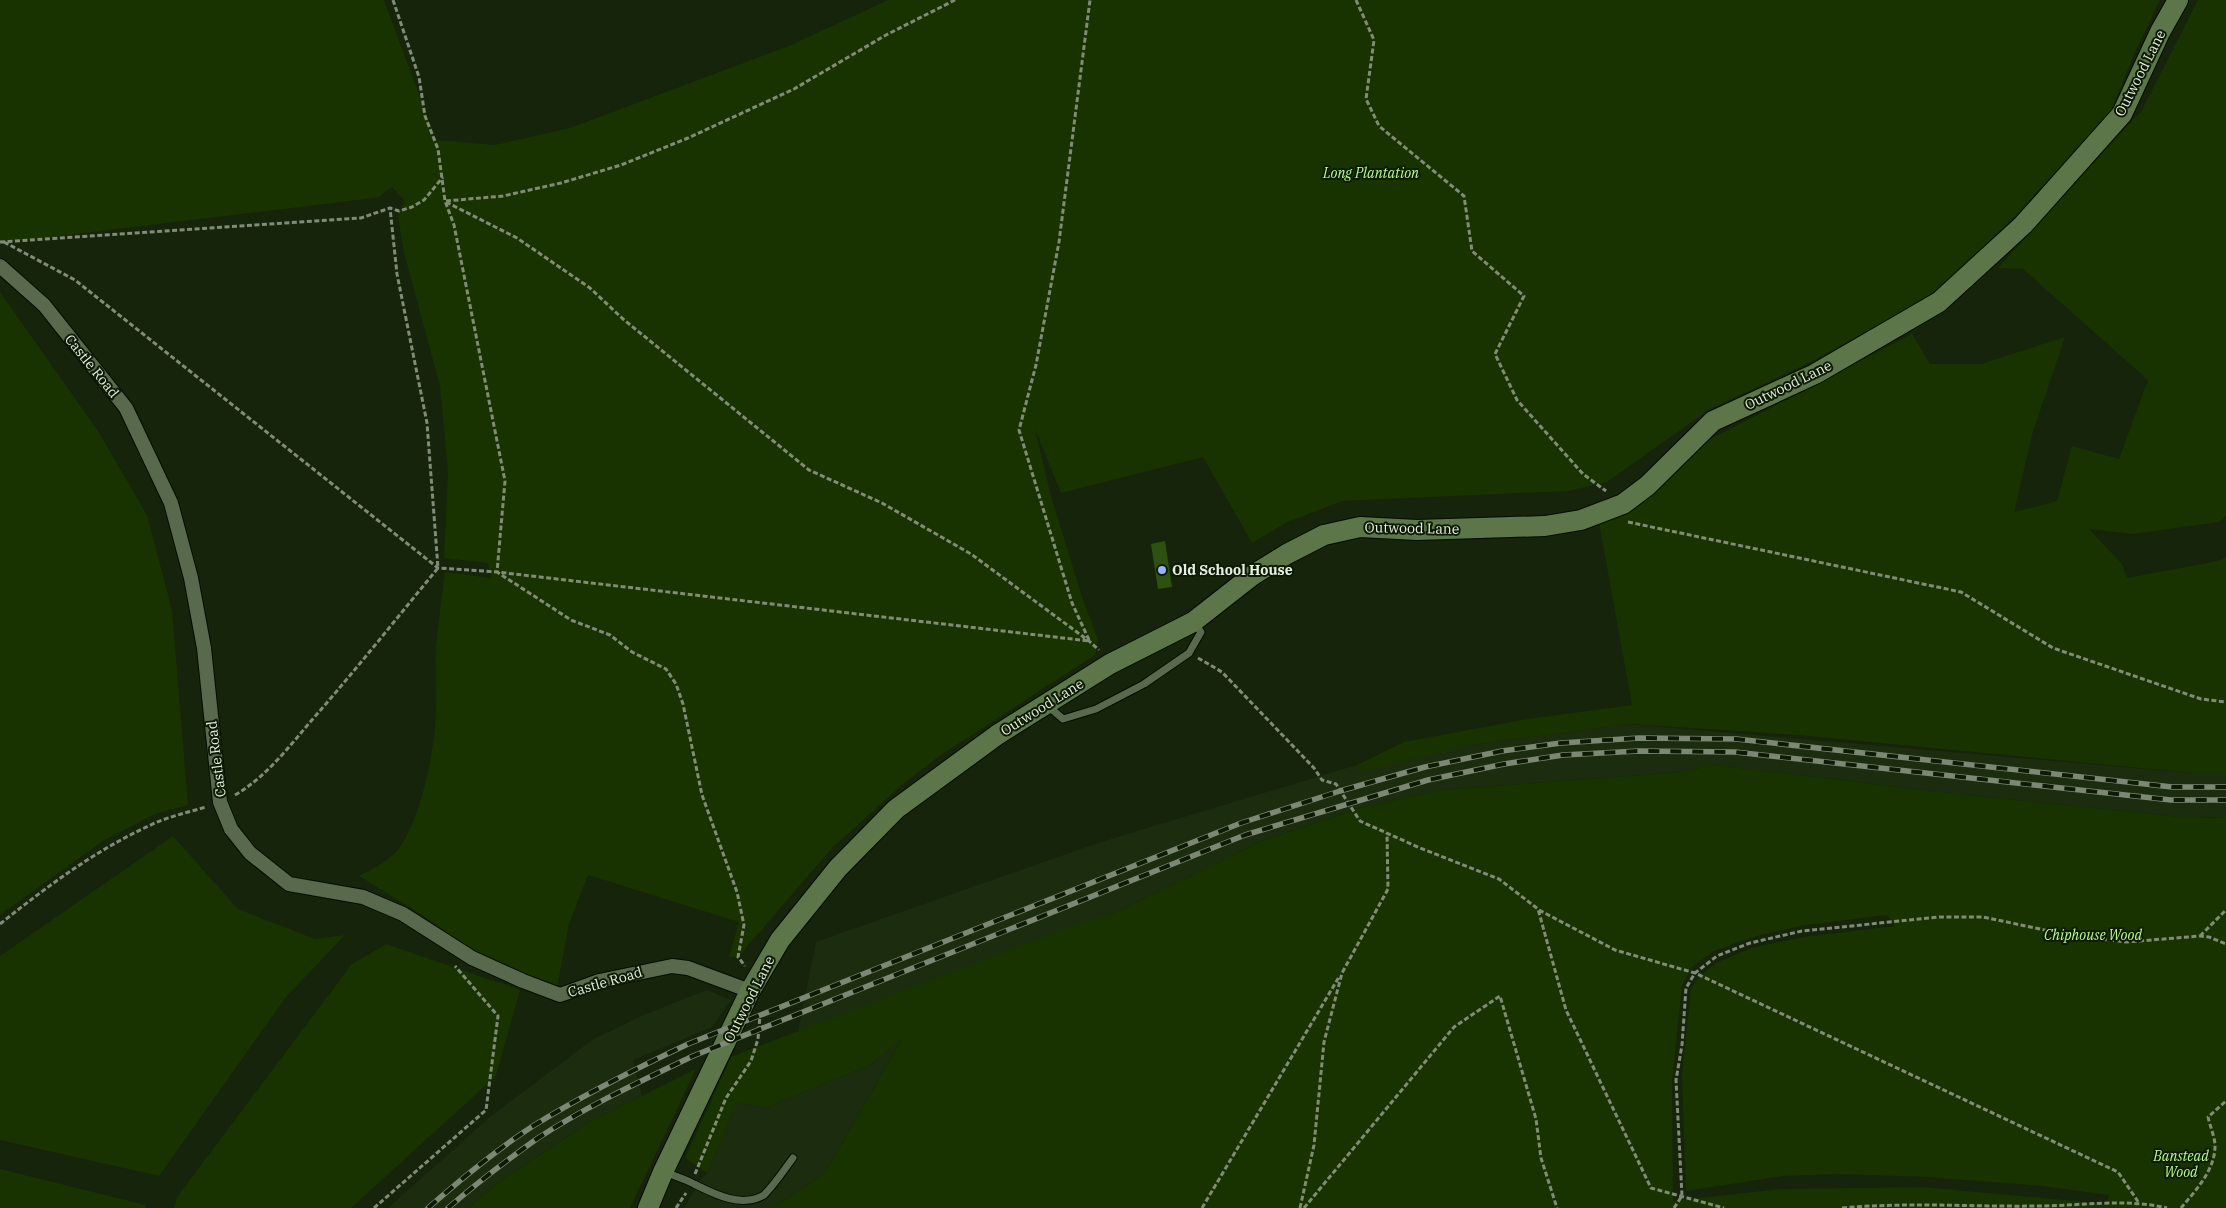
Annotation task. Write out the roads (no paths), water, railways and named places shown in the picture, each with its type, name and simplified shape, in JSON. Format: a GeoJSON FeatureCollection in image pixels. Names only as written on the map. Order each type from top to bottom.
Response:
{"type":"FeatureCollection","features":[{"type":"Feature","properties":{"kind":"main road","name":"Outwood Lane"},"geometry":{"type":"LineString","coordinates":[[648,1208],[663,1172],[753,986],[792,924],[858,845],[896,809],[997,734],[1110,664],[1193,622],[1260,571],[1324,535],[1360,526],[1417,530],[1545,526],[1624,513],[1647,486],[1713,421],[1815,374],[1940,302],[2023,225],[2122,114],[2160,32],[2178,0]]}},
{"type":"Feature","properties":{"kind":"street","name":"Castle Road"},"geometry":{"type":"LineString","coordinates":[[0,266],[44,305],[126,408],[171,503],[191,578],[204,648],[220,802],[231,829],[250,853],[289,884],[363,897],[403,914],[472,958],[523,982],[560,995],[599,981],[672,966],[688,968],[753,986]]}},
{"type":"Feature","properties":{"kind":"lane"},"geometry":{"type":"LineString","coordinates":[[1047,704],[1063,719],[1096,709],[1144,684],[1189,653],[1201,632],[1193,622]]}},
{"type":"Feature","properties":{"kind":"lane"},"geometry":{"type":"LineString","coordinates":[[663,1172],[692,1183],[729,1203],[742,1205],[754,1203],[764,1195],[793,1158]]}},
{"type":"Feature","properties":{"kind":"railway"},"geometry":{"type":"LineString","coordinates":[[428,1208],[479,1165],[533,1126],[609,1083],[688,1044],[1241,823],[1340,791],[1425,767],[1502,751],[1561,743],[1639,738],[1736,739],[2172,787],[2226,787]]}},
{"type":"Feature","properties":{"kind":"railway"},"geometry":{"type":"LineString","coordinates":[[448,1208],[504,1163],[557,1126],[614,1094],[693,1056],[1245,835],[1428,780],[1504,764],[1563,755],[1639,751],[1735,752],[2171,800],[2226,800]]}},
{"type":"Feature","properties":{"kind":"place","name":"Old School House"},"geometry":{"type":"Point","coordinates":[1162,570]}},
{"type":"Feature","properties":{"kind":"park label","name":"Long Plantation"},"geometry":{"type":"Point","coordinates":[1371,173]}},
{"type":"Feature","properties":{"kind":"park label","name":"Chiphouse Wood"},"geometry":{"type":"Point","coordinates":[2093,935]}},
{"type":"Feature","properties":{"kind":"park label","name":"Banstead Wood"},"geometry":{"type":"Point","coordinates":[2181,1164]}}]}
